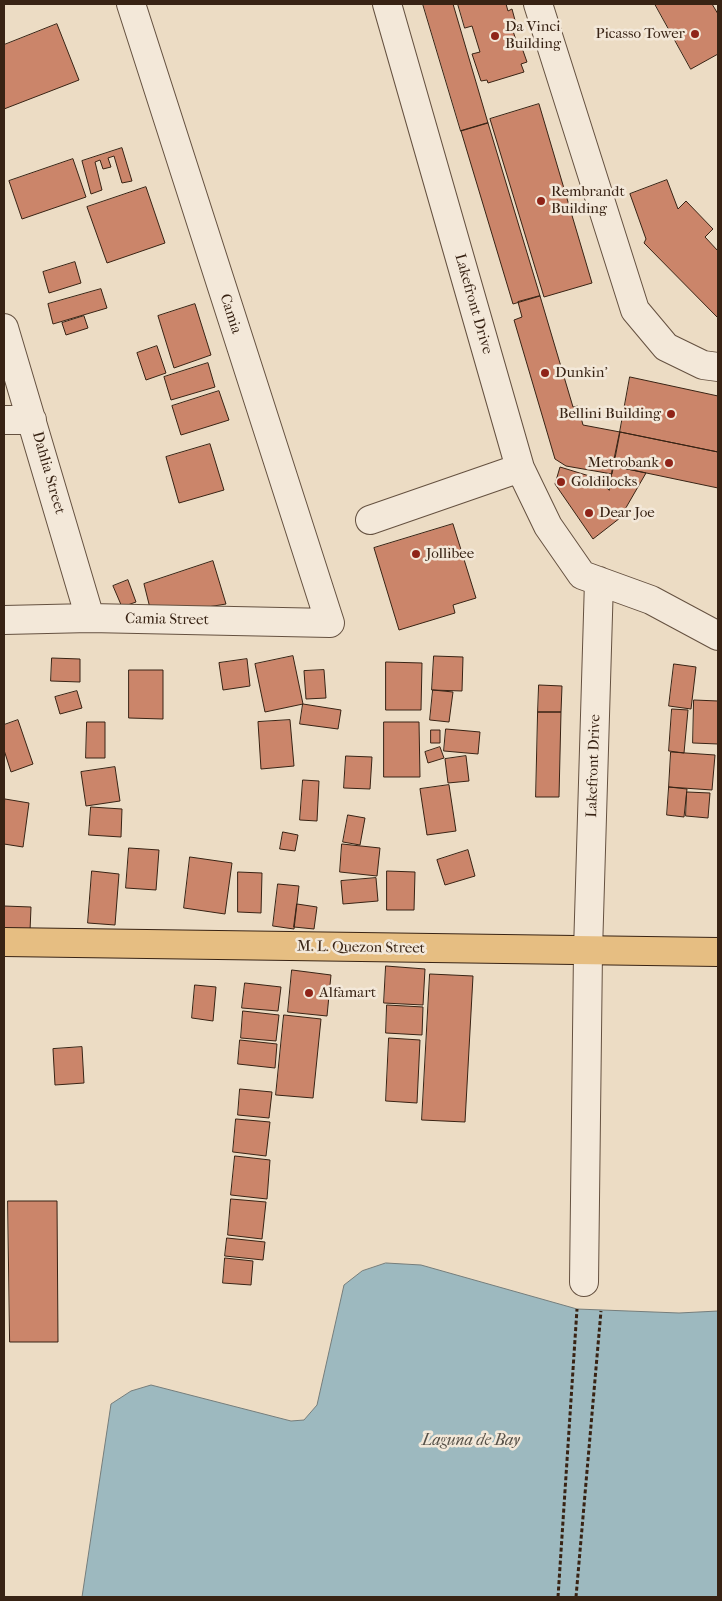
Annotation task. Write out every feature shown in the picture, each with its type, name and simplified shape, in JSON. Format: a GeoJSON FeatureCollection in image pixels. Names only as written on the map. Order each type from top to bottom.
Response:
{"type":"FeatureCollection","features":[{"type":"Feature","properties":{"kind":"main road","name":"M. L. Quezon Street"},"geometry":{"type":"LineString","coordinates":[[4,942],[588,952],[718,952]]}},
{"type":"Feature","properties":{"kind":"street","name":"Camia"},"geometry":{"type":"LineString","coordinates":[[131,4],[330,623]]}},
{"type":"Feature","properties":{"kind":"street","name":"Lakefront Drive"},"geometry":{"type":"LineString","coordinates":[[387,4],[520,468],[548,526],[582,575],[660,604],[718,636]]}},
{"type":"Feature","properties":{"kind":"street"},"geometry":{"type":"LineString","coordinates":[[538,4],[635,310],[666,347],[703,364],[718,367]]}},
{"type":"Feature","properties":{"kind":"street","name":"Dahlia Street"},"geometry":{"type":"LineString","coordinates":[[4,328],[90,618]]}},
{"type":"Feature","properties":{"kind":"street"},"geometry":{"type":"LineString","coordinates":[[4,420],[32,420]]}},
{"type":"Feature","properties":{"kind":"street"},"geometry":{"type":"LineString","coordinates":[[370,520],[520,468]]}},
{"type":"Feature","properties":{"kind":"street","name":"Lakefront Drive"},"geometry":{"type":"LineString","coordinates":[[584,1282],[588,952],[599,582]]}},
{"type":"Feature","properties":{"kind":"street","name":"Camia Street"},"geometry":{"type":"LineString","coordinates":[[4,620],[90,618],[330,623]]}},
{"type":"Feature","properties":{"kind":"path"},"geometry":{"type":"LineString","coordinates":[[558,1597],[577,1308]]}},
{"type":"Feature","properties":{"kind":"path"},"geometry":{"type":"LineString","coordinates":[[576,1597],[601,1311]]}},
{"type":"Feature","properties":{"kind":"water","name":"Laguna de Bay"},"geometry":{"type":"Polygon","coordinates":[[[386,1263],[421,1265],[577,1309],[679,1313],[718,1311],[718,1597],[82,1597],[111,1404],[131,1391],[151,1385],[291,1421],[304,1420],[317,1405],[344,1285],[362,1271],[386,1263]]]}},
{"type":"Feature","properties":{"kind":"building"},"geometry":{"type":"Polygon","coordinates":[[[423,4],[453,4],[488,123],[461,131],[423,4]]]}},
{"type":"Feature","properties":{"kind":"building","name":"Da Vinci Building"},"geometry":{"type":"Polygon","coordinates":[[[458,4],[506,4],[508,11],[512,9],[516,24],[511,25],[518,46],[521,45],[527,62],[521,64],[524,72],[488,83],[487,80],[481,81],[472,54],[480,52],[472,26],[465,28],[458,4]]]}},
{"type":"Feature","properties":{"kind":"building","name":"Picasso Tower"},"geometry":{"type":"Polygon","coordinates":[[[655,4],[712,4],[718,14],[718,54],[691,69],[655,4]]]}},
{"type":"Feature","properties":{"kind":"building"},"geometry":{"type":"Polygon","coordinates":[[[57,24],[79,80],[4,109],[4,45],[57,24]]]}},
{"type":"Feature","properties":{"kind":"building","name":"Rembrandt Building"},"geometry":{"type":"Polygon","coordinates":[[[539,104],[592,283],[544,297],[490,119],[539,104]]]}},
{"type":"Feature","properties":{"kind":"building"},"geometry":{"type":"Polygon","coordinates":[[[488,123],[540,296],[513,304],[461,131],[488,123]]]}},
{"type":"Feature","properties":{"kind":"building"},"geometry":{"type":"Polygon","coordinates":[[[122,148],[132,181],[122,183],[114,156],[108,158],[111,167],[103,169],[100,160],[95,162],[102,190],[91,194],[82,161],[122,148]]]}},
{"type":"Feature","properties":{"kind":"building"},"geometry":{"type":"Polygon","coordinates":[[[73,159],[86,197],[22,219],[9,181],[73,159]]]}},
{"type":"Feature","properties":{"kind":"building"},"geometry":{"type":"Polygon","coordinates":[[[667,180],[678,209],[686,201],[713,229],[705,237],[718,251],[718,318],[644,243],[646,239],[630,194],[667,180]]]}},
{"type":"Feature","properties":{"kind":"building"},"geometry":{"type":"Polygon","coordinates":[[[146,187],[165,243],[107,263],[87,207],[146,187]]]}},
{"type":"Feature","properties":{"kind":"building"},"geometry":{"type":"Polygon","coordinates":[[[75,262],[81,283],[49,293],[43,272],[75,262]]]}},
{"type":"Feature","properties":{"kind":"building"},"geometry":{"type":"Polygon","coordinates":[[[101,289],[107,308],[53,324],[48,304],[101,289]]]}},
{"type":"Feature","properties":{"kind":"building"},"geometry":{"type":"Polygon","coordinates":[[[540,296],[573,407],[578,406],[583,425],[620,432],[612,474],[566,466],[555,459],[514,320],[522,317],[518,302],[540,296]]]}},
{"type":"Feature","properties":{"kind":"building"},"geometry":{"type":"Polygon","coordinates":[[[195,304],[211,355],[174,368],[158,316],[195,304]]]}},
{"type":"Feature","properties":{"kind":"building"},"geometry":{"type":"Polygon","coordinates":[[[84,316],[88,328],[66,335],[62,323],[84,316]]]}},
{"type":"Feature","properties":{"kind":"building"},"geometry":{"type":"Polygon","coordinates":[[[157,346],[166,373],[146,380],[137,353],[157,346]]]}},
{"type":"Feature","properties":{"kind":"building"},"geometry":{"type":"Polygon","coordinates":[[[208,363],[215,387],[171,400],[164,377],[208,363]]]}},
{"type":"Feature","properties":{"kind":"building","name":"Bellini Building"},"geometry":{"type":"Polygon","coordinates":[[[630,377],[718,396],[718,452],[620,432],[630,377]]]}},
{"type":"Feature","properties":{"kind":"building"},"geometry":{"type":"Polygon","coordinates":[[[219,391],[229,420],[181,435],[172,406],[219,391]]]}},
{"type":"Feature","properties":{"kind":"building"},"geometry":{"type":"Polygon","coordinates":[[[620,432],[718,452],[718,488],[613,466],[620,432]]]}},
{"type":"Feature","properties":{"kind":"building"},"geometry":{"type":"Polygon","coordinates":[[[210,444],[224,490],[179,503],[166,457],[210,444]]]}},
{"type":"Feature","properties":{"kind":"building"},"geometry":{"type":"Polygon","coordinates":[[[613,466],[646,473],[620,518],[593,539],[555,484],[560,467],[596,478],[609,490],[613,466]]]}},
{"type":"Feature","properties":{"kind":"building"},"geometry":{"type":"Polygon","coordinates":[[[453,524],[476,598],[453,605],[455,613],[399,630],[374,548],[453,524]]]}},
{"type":"Feature","properties":{"kind":"building"},"geometry":{"type":"Polygon","coordinates":[[[213,561],[226,604],[152,616],[144,584],[213,561]]]}},
{"type":"Feature","properties":{"kind":"building"},"geometry":{"type":"Polygon","coordinates":[[[128,580],[136,602],[122,607],[113,586],[128,580]]]}},
{"type":"Feature","properties":{"kind":"building"},"geometry":{"type":"Polygon","coordinates":[[[293,656],[303,704],[265,712],[255,664],[293,656]]]}},
{"type":"Feature","properties":{"kind":"building"},"geometry":{"type":"Polygon","coordinates":[[[434,656],[463,657],[462,691],[432,690],[434,656]]]}},
{"type":"Feature","properties":{"kind":"building"},"geometry":{"type":"Polygon","coordinates":[[[52,658],[80,659],[80,682],[51,681],[52,658]]]}},
{"type":"Feature","properties":{"kind":"building"},"geometry":{"type":"Polygon","coordinates":[[[247,659],[250,686],[223,690],[219,663],[247,659]]]}},
{"type":"Feature","properties":{"kind":"building"},"geometry":{"type":"Polygon","coordinates":[[[386,662],[422,663],[421,710],[386,710],[386,662]]]}},
{"type":"Feature","properties":{"kind":"building"},"geometry":{"type":"Polygon","coordinates":[[[674,664],[696,667],[691,709],[669,706],[674,664]]]}},
{"type":"Feature","properties":{"kind":"building"},"geometry":{"type":"Polygon","coordinates":[[[129,670],[163,670],[163,719],[129,718],[129,670]]]}},
{"type":"Feature","properties":{"kind":"building"},"geometry":{"type":"Polygon","coordinates":[[[324,670],[326,698],[306,699],[304,671],[324,670]]]}},
{"type":"Feature","properties":{"kind":"building"},"geometry":{"type":"Polygon","coordinates":[[[539,685],[562,686],[561,712],[538,712],[539,685]]]}},
{"type":"Feature","properties":{"kind":"building"},"geometry":{"type":"Polygon","coordinates":[[[433,690],[453,692],[449,722],[430,720],[433,690]]]}},
{"type":"Feature","properties":{"kind":"building"},"geometry":{"type":"Polygon","coordinates":[[[77,691],[82,708],[60,714],[55,697],[77,691]]]}},
{"type":"Feature","properties":{"kind":"building"},"geometry":{"type":"Polygon","coordinates":[[[694,700],[718,701],[718,744],[693,743],[694,700]]]}},
{"type":"Feature","properties":{"kind":"building"},"geometry":{"type":"Polygon","coordinates":[[[303,704],[341,710],[338,729],[300,724],[303,704]]]}},
{"type":"Feature","properties":{"kind":"building"},"geometry":{"type":"Polygon","coordinates":[[[672,709],[688,710],[684,753],[669,751],[672,709]]]}},
{"type":"Feature","properties":{"kind":"building"},"geometry":{"type":"Polygon","coordinates":[[[538,712],[561,712],[559,797],[536,797],[538,712]]]}},
{"type":"Feature","properties":{"kind":"building"},"geometry":{"type":"Polygon","coordinates":[[[18,720],[33,764],[11,772],[4,750],[4,725],[18,720]]]}},
{"type":"Feature","properties":{"kind":"building"},"geometry":{"type":"Polygon","coordinates":[[[290,720],[294,766],[261,769],[258,722],[290,720]]]}},
{"type":"Feature","properties":{"kind":"building"},"geometry":{"type":"Polygon","coordinates":[[[87,722],[105,722],[105,758],[86,758],[87,722]]]}},
{"type":"Feature","properties":{"kind":"building"},"geometry":{"type":"Polygon","coordinates":[[[384,722],[419,722],[420,777],[384,777],[384,722]]]}},
{"type":"Feature","properties":{"kind":"building"},"geometry":{"type":"Polygon","coordinates":[[[446,729],[480,732],[478,754],[444,751],[446,729]]]}},
{"type":"Feature","properties":{"kind":"building"},"geometry":{"type":"Polygon","coordinates":[[[431,730],[440,730],[440,743],[431,743],[431,730]]]}},
{"type":"Feature","properties":{"kind":"building"},"geometry":{"type":"Polygon","coordinates":[[[440,747],[444,758],[428,763],[425,752],[440,747]]]}},
{"type":"Feature","properties":{"kind":"building"},"geometry":{"type":"Polygon","coordinates":[[[671,752],[715,755],[712,790],[669,787],[671,752]]]}},
{"type":"Feature","properties":{"kind":"building"},"geometry":{"type":"Polygon","coordinates":[[[346,756],[372,757],[370,789],[344,788],[346,756]]]}},
{"type":"Feature","properties":{"kind":"building"},"geometry":{"type":"Polygon","coordinates":[[[466,756],[469,781],[448,783],[445,759],[466,756]]]}},
{"type":"Feature","properties":{"kind":"building"},"geometry":{"type":"Polygon","coordinates":[[[115,767],[120,801],[86,806],[81,772],[115,767]]]}},
{"type":"Feature","properties":{"kind":"building"},"geometry":{"type":"Polygon","coordinates":[[[303,780],[319,781],[317,821],[300,820],[303,780]]]}},
{"type":"Feature","properties":{"kind":"building"},"geometry":{"type":"Polygon","coordinates":[[[449,785],[456,831],[427,835],[420,789],[449,785]]]}},
{"type":"Feature","properties":{"kind":"building"},"geometry":{"type":"Polygon","coordinates":[[[669,787],[687,789],[684,817],[667,815],[669,787]]]}},
{"type":"Feature","properties":{"kind":"building"},"geometry":{"type":"Polygon","coordinates":[[[687,792],[710,793],[708,818],[686,816],[687,792]]]}},
{"type":"Feature","properties":{"kind":"building"},"geometry":{"type":"Polygon","coordinates":[[[5,799],[29,803],[23,847],[4,844],[5,799]]]}},
{"type":"Feature","properties":{"kind":"building"},"geometry":{"type":"Polygon","coordinates":[[[91,807],[122,809],[121,837],[89,835],[91,807]]]}},
{"type":"Feature","properties":{"kind":"building"},"geometry":{"type":"Polygon","coordinates":[[[348,815],[365,818],[360,845],[343,842],[348,815]]]}},
{"type":"Feature","properties":{"kind":"building"},"geometry":{"type":"Polygon","coordinates":[[[283,832],[298,835],[295,851],[280,849],[283,832]]]}},
{"type":"Feature","properties":{"kind":"building"},"geometry":{"type":"Polygon","coordinates":[[[342,844],[380,848],[377,876],[340,872],[342,844]]]}},
{"type":"Feature","properties":{"kind":"building"},"geometry":{"type":"Polygon","coordinates":[[[129,848],[159,850],[156,890],[126,888],[129,848]]]}},
{"type":"Feature","properties":{"kind":"building"},"geometry":{"type":"Polygon","coordinates":[[[468,850],[475,876],[445,885],[437,860],[468,850]]]}},
{"type":"Feature","properties":{"kind":"building"},"geometry":{"type":"Polygon","coordinates":[[[190,857],[232,863],[225,914],[184,908],[190,857]]]}},
{"type":"Feature","properties":{"kind":"building"},"geometry":{"type":"Polygon","coordinates":[[[92,871],[119,874],[115,925],[88,923],[92,871]]]}},
{"type":"Feature","properties":{"kind":"building"},"geometry":{"type":"Polygon","coordinates":[[[387,871],[415,872],[414,910],[387,910],[387,871]]]}},
{"type":"Feature","properties":{"kind":"building"},"geometry":{"type":"Polygon","coordinates":[[[238,872],[262,873],[261,913],[238,912],[238,872]]]}},
{"type":"Feature","properties":{"kind":"building"},"geometry":{"type":"Polygon","coordinates":[[[376,878],[378,901],[343,904],[341,881],[376,878]]]}},
{"type":"Feature","properties":{"kind":"building"},"geometry":{"type":"Polygon","coordinates":[[[278,884],[299,886],[294,929],[273,926],[278,884]]]}},
{"type":"Feature","properties":{"kind":"building"},"geometry":{"type":"Polygon","coordinates":[[[297,904],[317,907],[314,929],[294,927],[297,904]]]}},
{"type":"Feature","properties":{"kind":"building"},"geometry":{"type":"Polygon","coordinates":[[[4,906],[31,907],[30,931],[4,930],[4,906]]]}},
{"type":"Feature","properties":{"kind":"building"},"geometry":{"type":"Polygon","coordinates":[[[386,966],[425,969],[423,1005],[384,1003],[386,966]]]}},
{"type":"Feature","properties":{"kind":"building","name":"Alfamart"},"geometry":{"type":"Polygon","coordinates":[[[292,970],[331,975],[327,1016],[288,1012],[292,970]]]}},
{"type":"Feature","properties":{"kind":"building"},"geometry":{"type":"Polygon","coordinates":[[[430,974],[473,976],[465,1122],[422,1120],[430,974]]]}},
{"type":"Feature","properties":{"kind":"building"},"geometry":{"type":"Polygon","coordinates":[[[245,983],[281,987],[278,1011],[242,1008],[245,983]]]}},
{"type":"Feature","properties":{"kind":"building"},"geometry":{"type":"Polygon","coordinates":[[[195,985],[216,987],[213,1021],[192,1018],[195,985]]]}},
{"type":"Feature","properties":{"kind":"building"},"geometry":{"type":"Polygon","coordinates":[[[387,1005],[423,1007],[422,1035],[386,1033],[387,1005]]]}},
{"type":"Feature","properties":{"kind":"building"},"geometry":{"type":"Polygon","coordinates":[[[243,1011],[279,1015],[276,1041],[241,1038],[243,1011]]]}},
{"type":"Feature","properties":{"kind":"building"},"geometry":{"type":"Polygon","coordinates":[[[284,1015],[321,1019],[313,1098],[276,1095],[284,1015]]]}},
{"type":"Feature","properties":{"kind":"building"},"geometry":{"type":"Polygon","coordinates":[[[389,1038],[420,1040],[417,1103],[386,1101],[389,1038]]]}},
{"type":"Feature","properties":{"kind":"building"},"geometry":{"type":"Polygon","coordinates":[[[240,1040],[277,1044],[275,1068],[238,1064],[240,1040]]]}},
{"type":"Feature","properties":{"kind":"building"},"geometry":{"type":"Polygon","coordinates":[[[82,1047],[84,1083],[55,1085],[53,1049],[82,1047]]]}},
{"type":"Feature","properties":{"kind":"building"},"geometry":{"type":"Polygon","coordinates":[[[240,1089],[272,1092],[269,1118],[238,1115],[240,1089]]]}},
{"type":"Feature","properties":{"kind":"building"},"geometry":{"type":"Polygon","coordinates":[[[236,1119],[270,1122],[266,1156],[233,1152],[236,1119]]]}},
{"type":"Feature","properties":{"kind":"building"},"geometry":{"type":"Polygon","coordinates":[[[235,1156],[270,1160],[267,1199],[231,1195],[235,1156]]]}},
{"type":"Feature","properties":{"kind":"building"},"geometry":{"type":"Polygon","coordinates":[[[231,1199],[266,1202],[262,1239],[228,1235],[231,1199]]]}},
{"type":"Feature","properties":{"kind":"building"},"geometry":{"type":"Polygon","coordinates":[[[8,1201],[57,1201],[58,1342],[10,1342],[8,1201]]]}},
{"type":"Feature","properties":{"kind":"building"},"geometry":{"type":"Polygon","coordinates":[[[227,1238],[265,1242],[263,1260],[225,1256],[227,1238]]]}},
{"type":"Feature","properties":{"kind":"building"},"geometry":{"type":"Polygon","coordinates":[[[225,1258],[253,1261],[251,1285],[223,1283],[225,1258]]]}},
{"type":"Feature","properties":{"kind":"place","name":"Picasso Tower"},"geometry":{"type":"Point","coordinates":[695,34]}},
{"type":"Feature","properties":{"kind":"place","name":"Da Vinci Building"},"geometry":{"type":"Point","coordinates":[495,36]}},
{"type":"Feature","properties":{"kind":"place","name":"Rembrandt Building"},"geometry":{"type":"Point","coordinates":[541,201]}},
{"type":"Feature","properties":{"kind":"place","name":"Dunkin'"},"geometry":{"type":"Point","coordinates":[545,373]}},
{"type":"Feature","properties":{"kind":"place","name":"Bellini Building"},"geometry":{"type":"Point","coordinates":[671,414]}},
{"type":"Feature","properties":{"kind":"place","name":"Metrobank"},"geometry":{"type":"Point","coordinates":[669,463]}},
{"type":"Feature","properties":{"kind":"place","name":"Goldilocks"},"geometry":{"type":"Point","coordinates":[561,482]}},
{"type":"Feature","properties":{"kind":"place","name":"Dear Joe"},"geometry":{"type":"Point","coordinates":[589,513]}},
{"type":"Feature","properties":{"kind":"place","name":"Jollibee"},"geometry":{"type":"Point","coordinates":[416,554]}},
{"type":"Feature","properties":{"kind":"place","name":"Alfamart"},"geometry":{"type":"Point","coordinates":[309,993]}}]}
